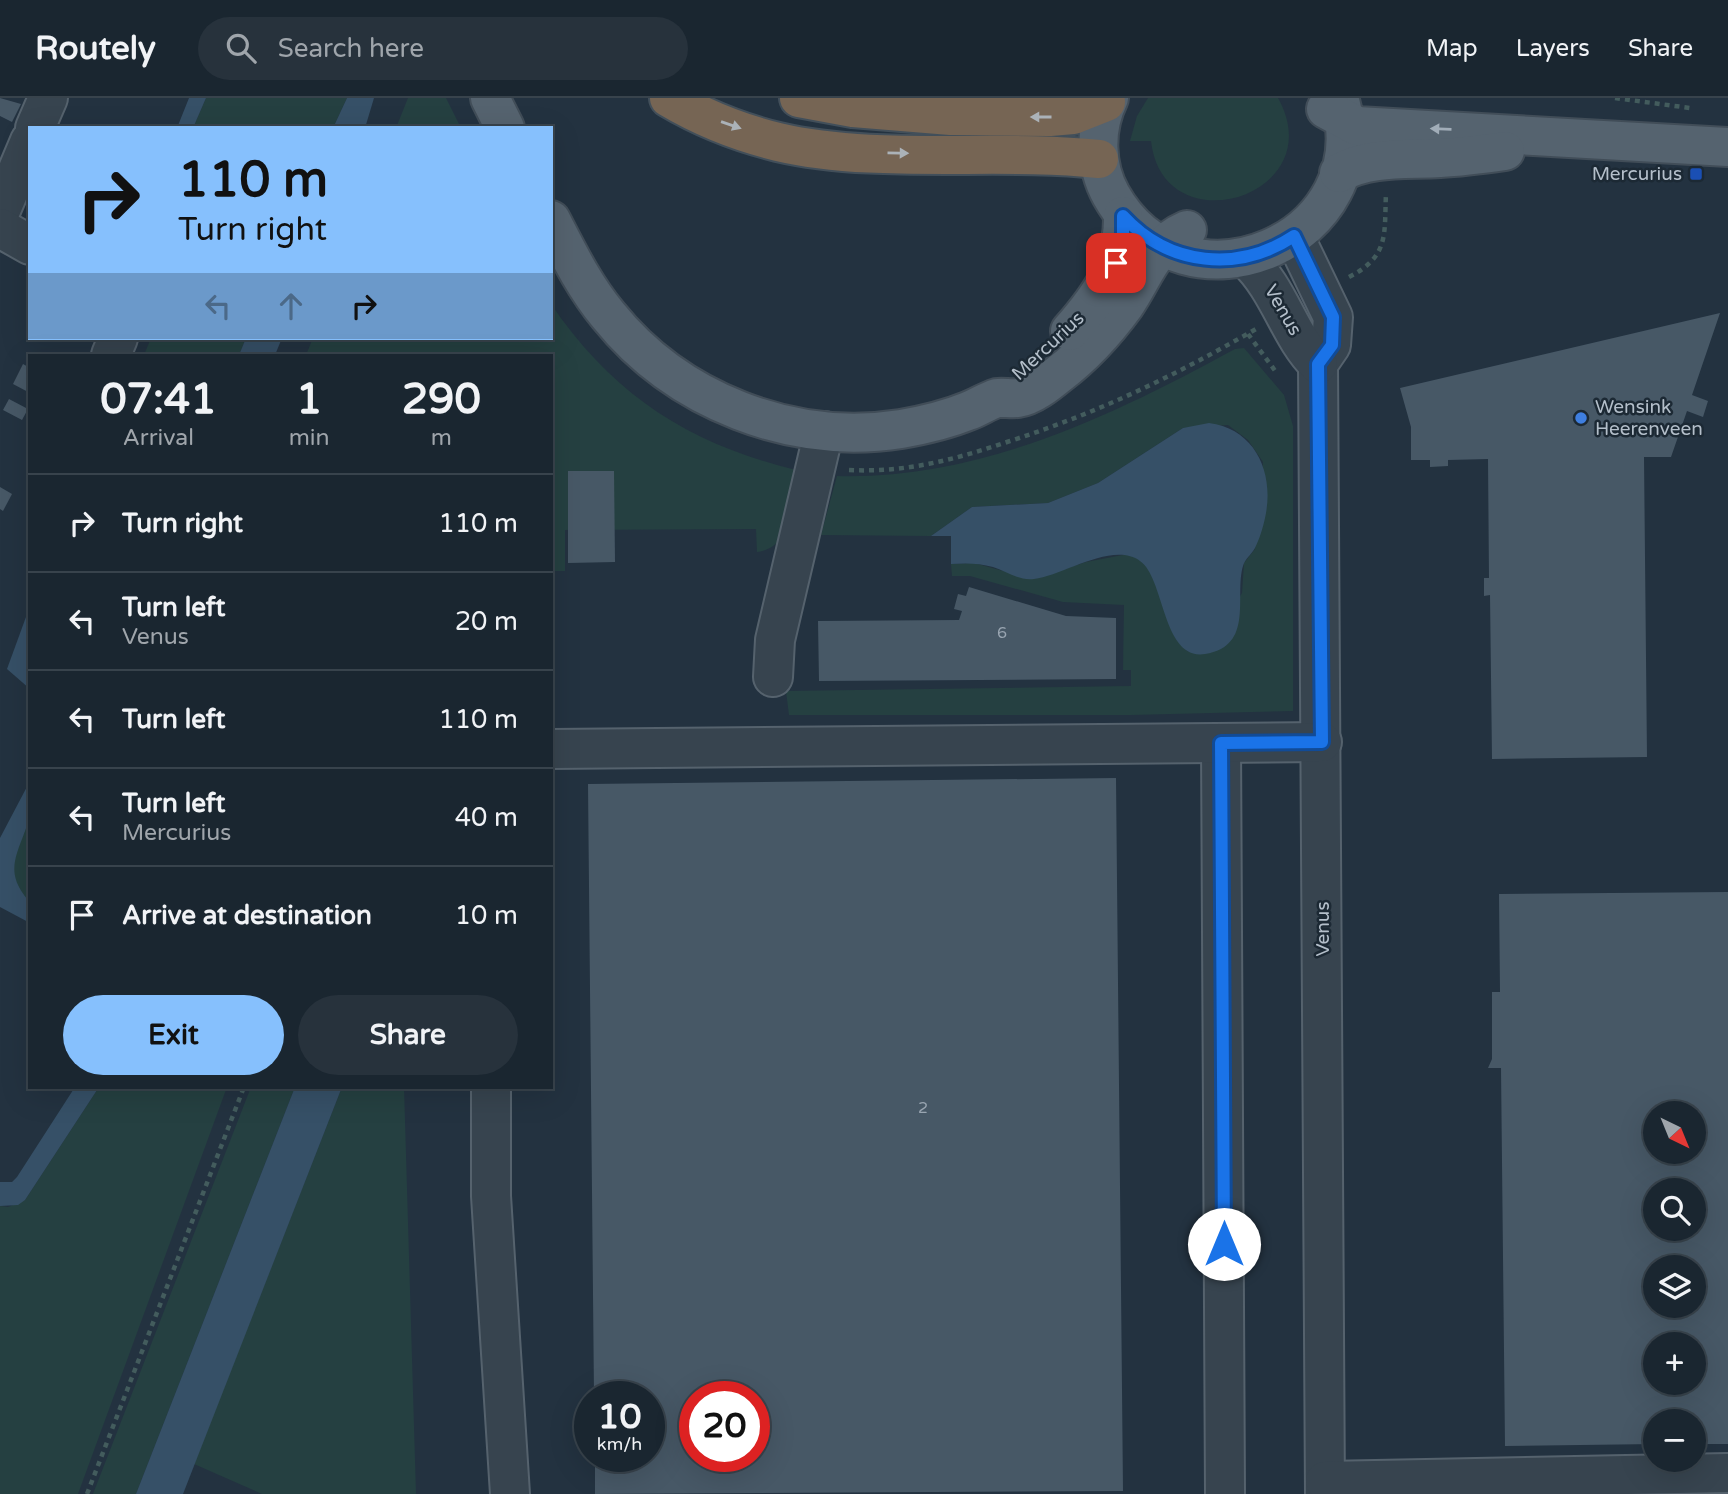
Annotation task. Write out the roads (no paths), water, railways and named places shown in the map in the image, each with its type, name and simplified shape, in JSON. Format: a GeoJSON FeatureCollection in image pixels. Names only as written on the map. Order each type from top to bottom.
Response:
{"type":"FeatureCollection","features":[{"type":"Feature","properties":{"kind":"highway"},"geometry":{"type":"LineString","coordinates":[[669,98],[694,112],[778,142],[876,152],[1099,159]]}},
{"type":"Feature","properties":{"kind":"highway"},"geometry":{"type":"LineString","coordinates":[[799,98],[853,108],[950,116],[1049,117],[1073,115],[1108,100]]}},
{"type":"Feature","properties":{"kind":"highway"},"geometry":{"type":"LineString","coordinates":[[950,116],[1002,98]]}},
{"type":"Feature","properties":{"kind":"main road"},"geometry":{"type":"LineString","coordinates":[[490,98],[504,126]]}},
{"type":"Feature","properties":{"kind":"main road"},"geometry":{"type":"LineString","coordinates":[[1108,100],[1097,144],[1105,184],[1123,216],[1145,237],[1174,238],[1232,236],[1290,224],[1322,208],[1344,156],[1328,104]]}},
{"type":"Feature","properties":{"kind":"main road"},"geometry":{"type":"LineString","coordinates":[[1099,159],[1123,169],[1132,186],[1174,238],[1205,260],[1246,258],[1273,249],[1290,224],[1318,161],[1328,104]]}},
{"type":"Feature","properties":{"kind":"main road"},"geometry":{"type":"LineString","coordinates":[[1328,104],[1357,126],[1728,147]]}},
{"type":"Feature","properties":{"kind":"main road"},"geometry":{"type":"LineString","coordinates":[[1339,173],[1354,164],[1386,160],[1443,158],[1606,140]]}},
{"type":"Feature","properties":{"kind":"main road","name":"Mercurius"},"geometry":{"type":"LineString","coordinates":[[997,398],[1011,380],[1067,334],[1100,294],[1120,251],[1123,216]]}},
{"type":"Feature","properties":{"kind":"main road","name":"Mercurius"},"geometry":{"type":"LineString","coordinates":[[553,223],[594,296],[635,345],[683,383],[722,403],[758,417],[824,431],[872,432],[916,426],[942,421],[997,398],[1020,398],[1047,383],[1079,357],[1124,307],[1174,238]]}},
{"type":"Feature","properties":{"kind":"street"},"geometry":{"type":"LineString","coordinates":[[36,126],[48,98]]}},
{"type":"Feature","properties":{"kind":"street"},"geometry":{"type":"LineString","coordinates":[[0,212],[28,146]]}},
{"type":"Feature","properties":{"kind":"street","name":"Venus"},"geometry":{"type":"LineString","coordinates":[[1290,224],[1333,317],[1332,345],[1318,364],[1325,1487]]}},
{"type":"Feature","properties":{"kind":"street"},"geometry":{"type":"LineString","coordinates":[[0,228],[28,244]]}},
{"type":"Feature","properties":{"kind":"street","name":"Venus"},"geometry":{"type":"LineString","coordinates":[[1246,258],[1270,285],[1304,350],[1318,364]]}},
{"type":"Feature","properties":{"kind":"street"},"geometry":{"type":"LineString","coordinates":[[773,677],[775,640],[824,431]]}},
{"type":"Feature","properties":{"kind":"street"},"geometry":{"type":"LineString","coordinates":[[553,749],[1322,742]]}},
{"type":"Feature","properties":{"kind":"street"},"geometry":{"type":"LineString","coordinates":[[1221,743],[1225,1494]]}},
{"type":"Feature","properties":{"kind":"street"},"geometry":{"type":"LineString","coordinates":[[491,1089],[492,1196],[510,1494]]}},
{"type":"Feature","properties":{"kind":"street"},"geometry":{"type":"LineString","coordinates":[[1325,1487],[1728,1473]]}},
{"type":"Feature","properties":{"kind":"water"},"geometry":{"type":"Polygon","coordinates":[[[189,98],[206,98],[194,126],[178,126],[189,98]]]}},
{"type":"Feature","properties":{"kind":"water"},"geometry":{"type":"Polygon","coordinates":[[[347,98],[374,98],[366,126],[334,126],[347,98]]]}},
{"type":"Feature","properties":{"kind":"water"},"geometry":{"type":"Polygon","coordinates":[[[245,340],[281,340],[275,354],[239,354],[245,340]]]}},
{"type":"Feature","properties":{"kind":"water"},"geometry":{"type":"Polygon","coordinates":[[[1209,423],[1239,434],[1250,444],[1264,470],[1267,485],[1262,530],[1255,548],[1243,566],[1237,631],[1231,641],[1221,649],[1205,654],[1191,653],[1180,645],[1172,632],[1148,570],[1140,561],[1129,556],[1102,557],[1046,577],[1028,579],[988,566],[951,564],[951,536],[931,536],[972,507],[1048,503],[1098,483],[1183,428],[1209,423]]]}},
{"type":"Feature","properties":{"kind":"water"},"geometry":{"type":"Polygon","coordinates":[[[28,611],[28,687],[7,669],[28,611]]]}},
{"type":"Feature","properties":{"kind":"water"},"geometry":{"type":"Polygon","coordinates":[[[28,785],[28,821],[14,869],[16,880],[28,899],[28,922],[0,907],[0,838],[28,785]]]}},
{"type":"Feature","properties":{"kind":"water"},"geometry":{"type":"Polygon","coordinates":[[[74,1089],[98,1089],[25,1200],[18,1205],[0,1206],[0,1182],[12,1182],[74,1089]]]}},
{"type":"Feature","properties":{"kind":"water"},"geometry":{"type":"Polygon","coordinates":[[[294,1089],[341,1089],[183,1494],[136,1494],[294,1089]]]}},
{"type":"Feature","properties":{"kind":"place","name":"Mercurius"},"geometry":{"type":"Point","coordinates":[1696,174]}},
{"type":"Feature","properties":{"kind":"place","name":"Wensink Heerenveen"},"geometry":{"type":"Point","coordinates":[1581,418]}}]}
